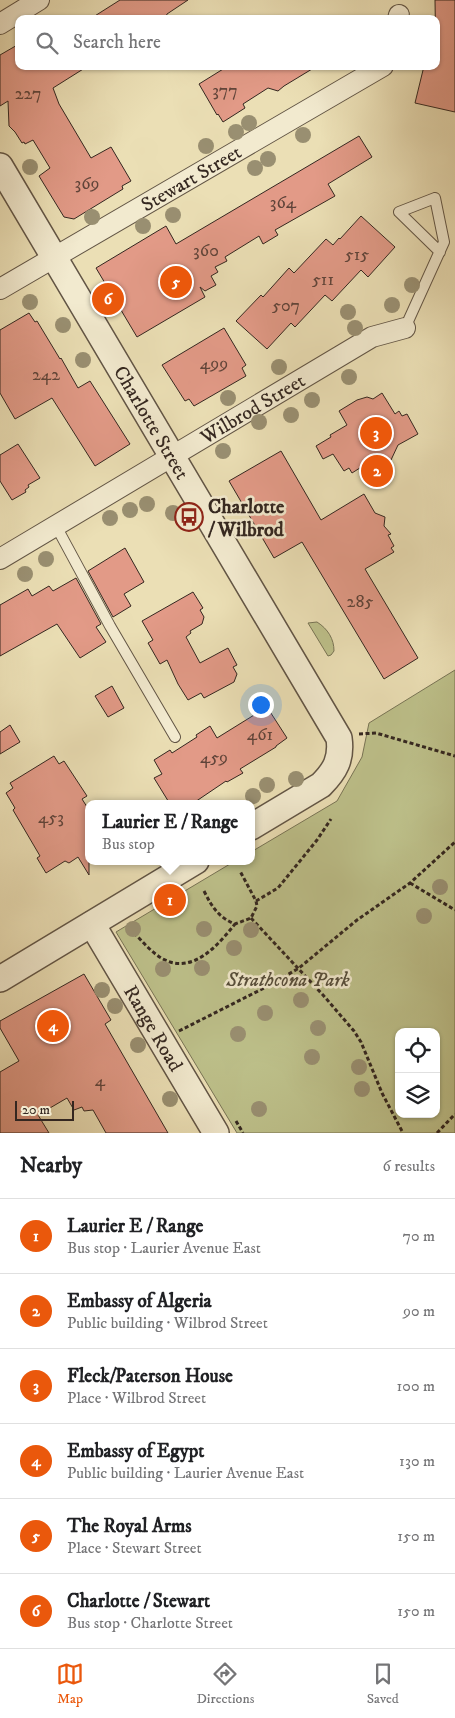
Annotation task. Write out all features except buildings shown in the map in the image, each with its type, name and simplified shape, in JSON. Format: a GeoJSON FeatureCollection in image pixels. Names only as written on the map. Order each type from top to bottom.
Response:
{"type":"FeatureCollection","features":[{"type":"Feature","properties":{"kind":"street"},"geometry":{"type":"LineString","coordinates":[[0,24],[39,0]]}},
{"type":"Feature","properties":{"kind":"street","name":"Stewart Street"},"geometry":{"type":"LineString","coordinates":[[0,289],[376,70]]}},
{"type":"Feature","properties":{"kind":"street","name":"Charlotte Street"},"geometry":{"type":"LineString","coordinates":[[0,166],[338,738],[339,760],[335,769],[321,785],[255,825]]}},
{"type":"Feature","properties":{"kind":"street","name":"Wilbrod Street"},"geometry":{"type":"LineString","coordinates":[[0,559],[372,337],[405,328]]}},
{"type":"Feature","properties":{"kind":"street"},"geometry":{"type":"LineString","coordinates":[[0,979],[189,865]]}},
{"type":"Feature","properties":{"kind":"street","name":"Range Road"},"geometry":{"type":"LineString","coordinates":[[92,924],[216,1133]]}},
{"type":"Feature","properties":{"kind":"lane"},"geometry":{"type":"LineString","coordinates":[[405,328],[440,252],[444,242],[435,198],[399,212],[440,252]]}},
{"type":"Feature","properties":{"kind":"lane"},"geometry":{"type":"LineString","coordinates":[[56,526],[110,626],[175,737]]}},
{"type":"Feature","properties":{"kind":"path"},"geometry":{"type":"LineString","coordinates":[[365,732],[376,733],[455,756]]}},
{"type":"Feature","properties":{"kind":"path"},"geometry":{"type":"LineString","coordinates":[[256,902],[278,888],[318,840],[331,819]]}},
{"type":"Feature","properties":{"kind":"path"},"geometry":{"type":"LineString","coordinates":[[162,1043],[182,1029],[272,984],[299,968],[357,920],[410,883],[455,842]]}},
{"type":"Feature","properties":{"kind":"path"},"geometry":{"type":"LineString","coordinates":[[240,871],[256,902],[252,918]]}},
{"type":"Feature","properties":{"kind":"path"},"geometry":{"type":"LineString","coordinates":[[410,883],[455,910]]}},
{"type":"Feature","properties":{"kind":"path"},"geometry":{"type":"LineString","coordinates":[[204,891],[216,912],[235,924]]}},
{"type":"Feature","properties":{"kind":"path"},"geometry":{"type":"LineString","coordinates":[[252,918],[354,1031],[402,1133]]}},
{"type":"Feature","properties":{"kind":"path"},"geometry":{"type":"LineString","coordinates":[[134,933],[161,958],[172,963],[187,964],[202,958],[235,924],[252,918]]}},
{"type":"Feature","properties":{"kind":"path"},"geometry":{"type":"LineString","coordinates":[[437,1133],[455,1114]]}},
{"type":"Feature","properties":{"kind":"green space"},"geometry":{"type":"Polygon","coordinates":[[[317,622],[332,638],[334,651],[331,655],[328,656],[308,623],[317,622]]]}},
{"type":"Feature","properties":{"kind":"green space","name":"Strathcona Park"},"geometry":{"type":"Polygon","coordinates":[[[455,670],[455,1133],[237,1133],[116,932],[228,865],[255,865],[255,850],[337,801],[362,757],[369,723],[455,670]]]}},
{"type":"Feature","properties":{"kind":"place","name":"The Royal Arms"},"geometry":{"type":"Point","coordinates":[176,282]}},
{"type":"Feature","properties":{"kind":"place","name":"Charlotte / Stewart"},"geometry":{"type":"Point","coordinates":[108,299]}},
{"type":"Feature","properties":{"kind":"place","name":"Fleck/Paterson House"},"geometry":{"type":"Point","coordinates":[376,433]}},
{"type":"Feature","properties":{"kind":"place","name":"Embassy of Algeria"},"geometry":{"type":"Point","coordinates":[377,471]}},
{"type":"Feature","properties":{"kind":"place","name":"Charlotte / Wilbrod"},"geometry":{"type":"Point","coordinates":[189,517]}},
{"type":"Feature","properties":{"kind":"place","name":"Laurier E / Range"},"geometry":{"type":"Point","coordinates":[170,900]}},
{"type":"Feature","properties":{"kind":"place","name":"Embassy of Egypt"},"geometry":{"type":"Point","coordinates":[53,1026]}}]}
